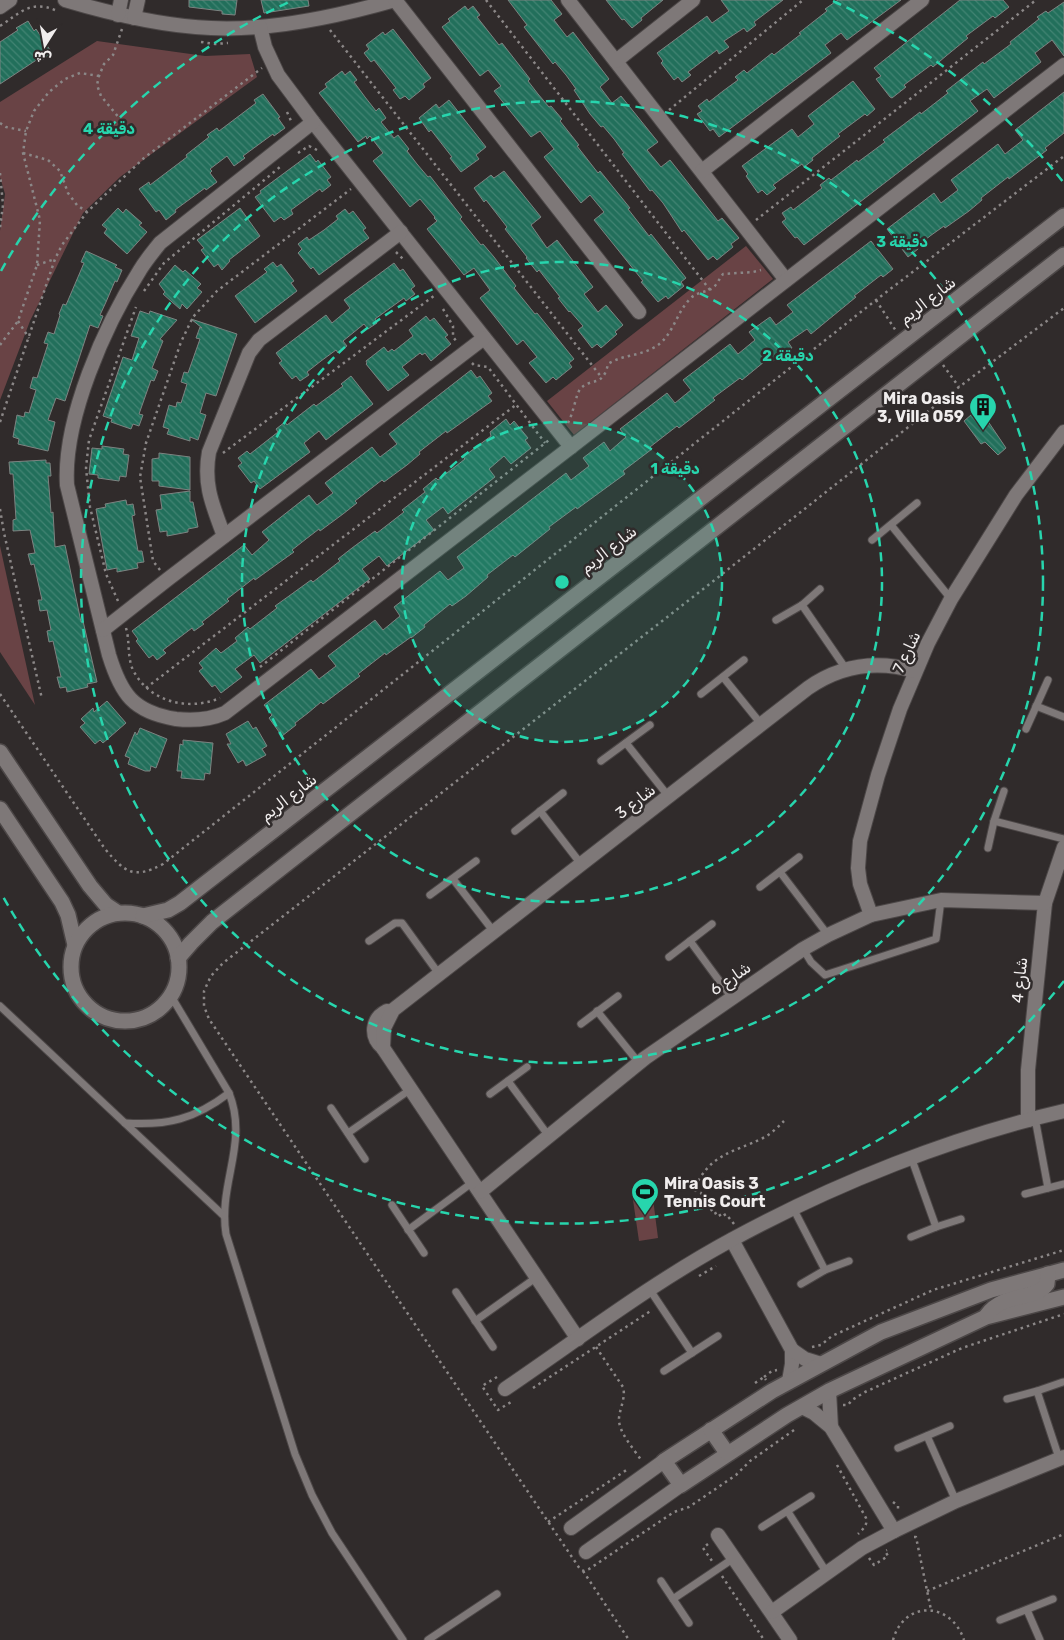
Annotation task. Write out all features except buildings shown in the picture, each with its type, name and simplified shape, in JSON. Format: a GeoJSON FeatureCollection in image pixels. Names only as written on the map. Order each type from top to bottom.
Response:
{"type":"FeatureCollection","features":[{"type":"Feature","properties":{"kind":"street"},"geometry":{"type":"LineString","coordinates":[[0,7],[10,0]]}},
{"type":"Feature","properties":{"kind":"street"},"geometry":{"type":"LineString","coordinates":[[65,0],[118,15],[211,28],[260,27],[359,10],[395,0],[639,312]]}},
{"type":"Feature","properties":{"kind":"street"},"geometry":{"type":"LineString","coordinates":[[118,15],[121,0]]}},
{"type":"Feature","properties":{"kind":"street"},"geometry":{"type":"LineString","coordinates":[[134,18],[138,0]]}},
{"type":"Feature","properties":{"kind":"street"},"geometry":{"type":"LineString","coordinates":[[568,0],[786,280]]}},
{"type":"Feature","properties":{"kind":"street"},"geometry":{"type":"LineString","coordinates":[[616,61],[693,0]]}},
{"type":"Feature","properties":{"kind":"street"},"geometry":{"type":"LineString","coordinates":[[702,172],[922,0]]}},
{"type":"Feature","properties":{"kind":"street"},"geometry":{"type":"LineString","coordinates":[[260,27],[271,62],[278,75],[356,185],[400,232],[440,292],[484,338],[571,447]]}},
{"type":"Feature","properties":{"kind":"street"},"geometry":{"type":"LineString","coordinates":[[313,122],[160,243],[141,268],[125,295],[97,354],[74,422],[66,467],[67,485],[116,679],[131,700],[140,708],[154,714],[181,720],[207,720],[225,713],[1064,65]]}},
{"type":"Feature","properties":{"kind":"street","name":"شارع الريم"},"geometry":{"type":"LineString","coordinates":[[143,916],[168,910],[180,903],[1064,216]]}},
{"type":"Feature","properties":{"kind":"street"},"geometry":{"type":"LineString","coordinates":[[224,536],[210,500],[207,466],[210,452],[249,352],[259,340],[400,232]]}},
{"type":"Feature","properties":{"kind":"street"},"geometry":{"type":"LineString","coordinates":[[178,958],[205,928],[259,885],[1064,255]]}},
{"type":"Feature","properties":{"kind":"street"},"geometry":{"type":"LineString","coordinates":[[103,630],[484,338]]}},
{"type":"Feature","properties":{"kind":"street","name":"شارع 7"},"geometry":{"type":"LineString","coordinates":[[871,915],[859,876],[858,854],[860,840],[888,742],[916,671],[951,599],[1016,495],[1064,432]]}},
{"type":"Feature","properties":{"kind":"street","name":"شارع 3"},"geometry":{"type":"LineString","coordinates":[[411,1089],[383,1048],[384,1028],[393,1010],[820,680],[846,669],[859,666],[888,665],[916,671]]}},
{"type":"Feature","properties":{"kind":"street"},"geometry":{"type":"LineString","coordinates":[[0,752],[90,886],[101,900],[118,913]]}},
{"type":"Feature","properties":{"kind":"street"},"geometry":{"type":"LineString","coordinates":[[0,809],[62,902],[68,915],[75,945]]}},
{"type":"Feature","properties":{"kind":"street","name":"شارع 4"},"geometry":{"type":"LineString","coordinates":[[1032,1119],[1028,1070],[1045,903],[1064,847]]}},
{"type":"Feature","properties":{"kind":"street","name":"شارع 6"},"geometry":{"type":"LineString","coordinates":[[476,1187],[548,1135],[639,1063],[803,948],[828,935],[871,915],[941,900],[1045,903]]}},
{"type":"Feature","properties":{"kind":"street"},"geometry":{"type":"LineString","coordinates":[[131,913],[143,916],[167,932],[174,944],[178,958],[179,976],[171,996],[162,1008],[146,1017],[129,1022],[110,1020],[94,1012],[81,1000],[73,984],[70,966],[75,945],[82,933],[92,923],[105,916],[131,913]]}},
{"type":"Feature","properties":{"kind":"street"},"geometry":{"type":"LineString","coordinates":[[411,1089],[578,1339]]}},
{"type":"Feature","properties":{"kind":"street"},"geometry":{"type":"LineString","coordinates":[[505,1389],[650,1290],[737,1237],[793,1208],[911,1157],[1032,1119],[1064,1111]]}},
{"type":"Feature","properties":{"kind":"street"},"geometry":{"type":"LineString","coordinates":[[737,1237],[797,1354],[820,1364]]}},
{"type":"Feature","properties":{"kind":"street"},"geometry":{"type":"LineString","coordinates":[[571,1528],[664,1461],[711,1430],[789,1381],[881,1332],[991,1290],[1064,1270]]}},
{"type":"Feature","properties":{"kind":"street"},"geometry":{"type":"LineString","coordinates":[[986,1316],[990,1310],[1002,1301],[1041,1290],[1047,1284],[1048,1274]]}},
{"type":"Feature","properties":{"kind":"street"},"geometry":{"type":"LineString","coordinates":[[586,1552],[727,1453],[802,1407],[829,1398],[986,1316],[1064,1297]]}},
{"type":"Feature","properties":{"kind":"street"},"geometry":{"type":"LineString","coordinates":[[789,1381],[792,1364],[797,1354]]}},
{"type":"Feature","properties":{"kind":"street"},"geometry":{"type":"LineString","coordinates":[[829,1398],[831,1427]]}},
{"type":"Feature","properties":{"kind":"street"},"geometry":{"type":"LineString","coordinates":[[802,1407],[814,1413],[831,1427],[894,1531]]}},
{"type":"Feature","properties":{"kind":"street"},"geometry":{"type":"LineString","coordinates":[[711,1430],[727,1453]]}},
{"type":"Feature","properties":{"kind":"street"},"geometry":{"type":"LineString","coordinates":[[772,1612],[862,1548],[956,1501],[1062,1457]]}},
{"type":"Feature","properties":{"kind":"street"},"geometry":{"type":"LineString","coordinates":[[664,1461],[681,1485]]}},
{"type":"Feature","properties":{"kind":"street"},"geometry":{"type":"LineString","coordinates":[[718,1535],[790,1640]]}},
{"type":"Feature","properties":{"kind":"lane"},"geometry":{"type":"LineString","coordinates":[[872,540],[917,504]]}},
{"type":"Feature","properties":{"kind":"lane"},"geometry":{"type":"LineString","coordinates":[[891,525],[951,599]]}},
{"type":"Feature","properties":{"kind":"lane"},"geometry":{"type":"LineString","coordinates":[[776,620],[802,605],[820,589]]}},
{"type":"Feature","properties":{"kind":"lane"},"geometry":{"type":"LineString","coordinates":[[802,605],[846,669]]}},
{"type":"Feature","properties":{"kind":"lane"},"geometry":{"type":"LineString","coordinates":[[701,694],[744,660]]}},
{"type":"Feature","properties":{"kind":"lane"},"geometry":{"type":"LineString","coordinates":[[723,676],[761,724]]}},
{"type":"Feature","properties":{"kind":"lane"},"geometry":{"type":"LineString","coordinates":[[1026,729],[1048,680]]}},
{"type":"Feature","properties":{"kind":"lane"},"geometry":{"type":"LineString","coordinates":[[1036,706],[1064,718]]}},
{"type":"Feature","properties":{"kind":"lane"},"geometry":{"type":"LineString","coordinates":[[601,760],[650,725]]}},
{"type":"Feature","properties":{"kind":"lane"},"geometry":{"type":"LineString","coordinates":[[626,743],[669,797]]}},
{"type":"Feature","properties":{"kind":"lane"},"geometry":{"type":"LineString","coordinates":[[988,848],[994,821],[1004,791]]}},
{"type":"Feature","properties":{"kind":"lane"},"geometry":{"type":"LineString","coordinates":[[515,831],[563,793]]}},
{"type":"Feature","properties":{"kind":"lane"},"geometry":{"type":"LineString","coordinates":[[540,811],[581,864]]}},
{"type":"Feature","properties":{"kind":"lane"},"geometry":{"type":"LineString","coordinates":[[994,821],[1064,839]]}},
{"type":"Feature","properties":{"kind":"lane"},"geometry":{"type":"LineString","coordinates":[[760,887],[799,857]]}},
{"type":"Feature","properties":{"kind":"lane"},"geometry":{"type":"LineString","coordinates":[[430,895],[454,880],[476,861]]}},
{"type":"Feature","properties":{"kind":"lane"},"geometry":{"type":"LineString","coordinates":[[780,872],[828,935]]}},
{"type":"Feature","properties":{"kind":"lane"},"geometry":{"type":"LineString","coordinates":[[454,880],[494,932]]}},
{"type":"Feature","properties":{"kind":"lane"},"geometry":{"type":"LineString","coordinates":[[803,948],[811,962],[825,974],[936,939],[941,900]]}},
{"type":"Feature","properties":{"kind":"lane"},"geometry":{"type":"LineString","coordinates":[[369,940],[395,923],[402,923],[439,974]]}},
{"type":"Feature","properties":{"kind":"lane"},"geometry":{"type":"LineString","coordinates":[[668,957],[712,924]]}},
{"type":"Feature","properties":{"kind":"lane"},"geometry":{"type":"LineString","coordinates":[[690,941],[732,998]]}},
{"type":"Feature","properties":{"kind":"lane"},"geometry":{"type":"LineString","coordinates":[[171,996],[229,1093],[236,1116],[237,1134],[225,1195],[224,1216],[226,1234],[295,1454],[312,1495],[332,1534],[402,1640]]}},
{"type":"Feature","properties":{"kind":"lane"},"geometry":{"type":"LineString","coordinates":[[581,1024],[618,996]]}},
{"type":"Feature","properties":{"kind":"lane"},"geometry":{"type":"LineString","coordinates":[[0,1006],[224,1216]]}},
{"type":"Feature","properties":{"kind":"lane"},"geometry":{"type":"LineString","coordinates":[[598,1011],[639,1063]]}},
{"type":"Feature","properties":{"kind":"lane"},"geometry":{"type":"LineString","coordinates":[[490,1094],[527,1067]]}},
{"type":"Feature","properties":{"kind":"lane"},"geometry":{"type":"LineString","coordinates":[[508,1081],[548,1135]]}},
{"type":"Feature","properties":{"kind":"lane"},"geometry":{"type":"LineString","coordinates":[[348,1133],[411,1089]]}},
{"type":"Feature","properties":{"kind":"lane"},"geometry":{"type":"LineString","coordinates":[[125,1123],[162,1124],[181,1120],[198,1114],[229,1093]]}},
{"type":"Feature","properties":{"kind":"lane"},"geometry":{"type":"LineString","coordinates":[[331,1108],[365,1159]]}},
{"type":"Feature","properties":{"kind":"lane"},"geometry":{"type":"LineString","coordinates":[[1032,1119],[1048,1188]]}},
{"type":"Feature","properties":{"kind":"lane"},"geometry":{"type":"LineString","coordinates":[[911,1157],[936,1227]]}},
{"type":"Feature","properties":{"kind":"lane"},"geometry":{"type":"LineString","coordinates":[[1025,1194],[1064,1184]]}},
{"type":"Feature","properties":{"kind":"lane"},"geometry":{"type":"LineString","coordinates":[[408,1230],[476,1187]]}},
{"type":"Feature","properties":{"kind":"lane"},"geometry":{"type":"LineString","coordinates":[[392,1205],[424,1253]]}},
{"type":"Feature","properties":{"kind":"lane"},"geometry":{"type":"LineString","coordinates":[[793,1208],[825,1270]]}},
{"type":"Feature","properties":{"kind":"lane"},"geometry":{"type":"LineString","coordinates":[[911,1237],[961,1219]]}},
{"type":"Feature","properties":{"kind":"lane"},"geometry":{"type":"LineString","coordinates":[[801,1284],[825,1270],[849,1261]]}},
{"type":"Feature","properties":{"kind":"lane"},"geometry":{"type":"LineString","coordinates":[[475,1321],[537,1277]]}},
{"type":"Feature","properties":{"kind":"lane"},"geometry":{"type":"LineString","coordinates":[[650,1290],[692,1353]]}},
{"type":"Feature","properties":{"kind":"lane"},"geometry":{"type":"LineString","coordinates":[[456,1292],[493,1347]]}},
{"type":"Feature","properties":{"kind":"lane"},"geometry":{"type":"LineString","coordinates":[[664,1371],[718,1336]]}},
{"type":"Feature","properties":{"kind":"lane"},"geometry":{"type":"LineString","coordinates":[[1007,1399],[1063,1382]]}},
{"type":"Feature","properties":{"kind":"lane"},"geometry":{"type":"LineString","coordinates":[[1037,1391],[1062,1457]]}},
{"type":"Feature","properties":{"kind":"lane"},"geometry":{"type":"LineString","coordinates":[[898,1448],[950,1426]]}},
{"type":"Feature","properties":{"kind":"lane"},"geometry":{"type":"LineString","coordinates":[[927,1436],[956,1501]]}},
{"type":"Feature","properties":{"kind":"lane"},"geometry":{"type":"LineString","coordinates":[[762,1527],[811,1496]]}},
{"type":"Feature","properties":{"kind":"lane"},"geometry":{"type":"LineString","coordinates":[[788,1512],[827,1573]]}},
{"type":"Feature","properties":{"kind":"lane"},"geometry":{"type":"LineString","coordinates":[[673,1599],[734,1558]]}},
{"type":"Feature","properties":{"kind":"lane"},"geometry":{"type":"LineString","coordinates":[[661,1581],[689,1623]]}},
{"type":"Feature","properties":{"kind":"lane"},"geometry":{"type":"LineString","coordinates":[[428,1640],[497,1594]]}},
{"type":"Feature","properties":{"kind":"lane"},"geometry":{"type":"LineString","coordinates":[[1000,1620],[1053,1599]]}},
{"type":"Feature","properties":{"kind":"lane"},"geometry":{"type":"LineString","coordinates":[[1027,1610],[1040,1640]]}},
{"type":"Feature","properties":{"kind":"path"},"geometry":{"type":"LineString","coordinates":[[486,0],[710,290]]}},
{"type":"Feature","properties":{"kind":"path"},"geometry":{"type":"LineString","coordinates":[[660,117],[804,0]]}},
{"type":"Feature","properties":{"kind":"path"},"geometry":{"type":"LineString","coordinates":[[746,228],[1036,0]]}},
{"type":"Feature","properties":{"kind":"path"},"geometry":{"type":"LineString","coordinates":[[320,17],[602,378]]}},
{"type":"Feature","properties":{"kind":"path"},"geometry":{"type":"LineString","coordinates":[[122,29],[113,55],[104,64],[97,85],[101,96],[125,125]]}},
{"type":"Feature","properties":{"kind":"path"},"geometry":{"type":"LineString","coordinates":[[0,422],[55,259],[62,244],[87,212],[144,158],[271,62]]}},
{"type":"Feature","properties":{"kind":"path"},"geometry":{"type":"LineString","coordinates":[[0,345],[18,321],[37,265],[40,220],[23,153],[26,132],[34,112],[49,92],[65,79],[80,73],[99,76]]}},
{"type":"Feature","properties":{"kind":"path"},"geometry":{"type":"LineString","coordinates":[[0,123],[6,127],[26,132]]}},
{"type":"Feature","properties":{"kind":"path"},"geometry":{"type":"LineString","coordinates":[[296,154],[309,146],[324,153]]}},
{"type":"Feature","properties":{"kind":"path"},"geometry":{"type":"LineString","coordinates":[[23,153],[48,160],[60,171],[68,193],[77,205],[87,212]]}},
{"type":"Feature","properties":{"kind":"path"},"geometry":{"type":"LineString","coordinates":[[0,694],[105,850],[122,868],[138,873],[150,871],[178,852],[876,300],[1064,156]]}},
{"type":"Feature","properties":{"kind":"path"},"geometry":{"type":"LineString","coordinates":[[143,293],[164,263],[281,166]]}},
{"type":"Feature","properties":{"kind":"path"},"geometry":{"type":"LineString","coordinates":[[0,173],[3,205],[0,228]]}},
{"type":"Feature","properties":{"kind":"path"},"geometry":{"type":"LineString","coordinates":[[356,185],[357,196]]}},
{"type":"Feature","properties":{"kind":"path"},"geometry":{"type":"LineString","coordinates":[[168,579],[153,561],[140,477],[146,443],[181,342],[192,317],[217,290],[356,185]]}},
{"type":"Feature","properties":{"kind":"path"},"geometry":{"type":"LineString","coordinates":[[387,242],[410,264]]}},
{"type":"Feature","properties":{"kind":"path"},"geometry":{"type":"LineString","coordinates":[[37,265],[55,259]]}},
{"type":"Feature","properties":{"kind":"path"},"geometry":{"type":"LineString","coordinates":[[258,668],[559,432],[568,424],[573,415],[579,391],[584,386],[602,378],[606,373],[608,364],[653,348],[668,336],[689,299],[698,292],[710,290],[723,274],[753,272],[772,262]]}},
{"type":"Feature","properties":{"kind":"path"},"geometry":{"type":"LineString","coordinates":[[430,289],[440,292]]}},
{"type":"Feature","properties":{"kind":"path"},"geometry":{"type":"LineString","coordinates":[[207,466],[440,292]]}},
{"type":"Feature","properties":{"kind":"path"},"geometry":{"type":"LineString","coordinates":[[138,300],[89,440],[86,468],[90,507],[106,574],[128,635],[133,669],[146,688],[169,702],[200,705],[220,699],[228,693]]}},
{"type":"Feature","properties":{"kind":"path"},"geometry":{"type":"LineString","coordinates":[[439,303],[453,326],[453,337],[464,353],[474,365],[488,367],[545,443]]}},
{"type":"Feature","properties":{"kind":"path"},"geometry":{"type":"LineString","coordinates":[[629,1640],[305,1160],[231,1054],[206,1013],[204,991],[211,976],[222,963],[959,387],[1064,308]]}},
{"type":"Feature","properties":{"kind":"path"},"geometry":{"type":"LineString","coordinates":[[18,321],[29,338]]}},
{"type":"Feature","properties":{"kind":"path"},"geometry":{"type":"LineString","coordinates":[[942,364],[959,387]]}},
{"type":"Feature","properties":{"kind":"path"},"geometry":{"type":"LineString","coordinates":[[131,700],[529,394]]}},
{"type":"Feature","properties":{"kind":"path"},"geometry":{"type":"LineString","coordinates":[[0,509],[42,699]]}},
{"type":"Feature","properties":{"kind":"path"},"geometry":{"type":"LineString","coordinates":[[737,1237],[726,1214],[721,1217],[718,1212],[714,1214],[701,1193],[694,1190],[700,1176],[721,1156],[765,1137],[784,1121]]}},
{"type":"Feature","properties":{"kind":"path"},"geometry":{"type":"LineString","coordinates":[[797,1354],[807,1347],[821,1345],[832,1336],[933,1290],[1064,1250]]}},
{"type":"Feature","properties":{"kind":"path"},"geometry":{"type":"LineString","coordinates":[[829,1398],[848,1405],[852,1400],[865,1392],[962,1348],[1064,1314]]}},
{"type":"Feature","properties":{"kind":"path"},"geometry":{"type":"LineString","coordinates":[[596,1347],[623,1387],[620,1426],[641,1460]]}},
{"type":"Feature","properties":{"kind":"path"},"geometry":{"type":"LineString","coordinates":[[583,1570],[589,1570],[674,1512],[689,1506],[736,1475],[750,1461],[794,1430]]}},
{"type":"Feature","properties":{"kind":"path"},"geometry":{"type":"LineString","coordinates":[[834,1461],[866,1518],[867,1522],[864,1529],[854,1537],[874,1566],[888,1556],[885,1551],[893,1547]]}},
{"type":"Feature","properties":{"kind":"path"},"geometry":{"type":"LineString","coordinates":[[927,1591],[1064,1534]]}},
{"type":"Feature","properties":{"kind":"path"},"geometry":{"type":"LineString","coordinates":[[718,1535],[703,1548],[764,1640]]}},
{"type":"Feature","properties":{"kind":"path"},"geometry":{"type":"LineString","coordinates":[[908,1540],[916,1537],[931,1610]]}},
{"type":"Feature","properties":{"kind":"path"},"geometry":{"type":"LineString","coordinates":[[893,1640],[898,1628],[907,1618],[915,1613],[931,1610],[940,1611],[951,1619],[964,1640]]}},
{"type":"Feature","properties":{"kind":"shaded area"},"geometry":{"type":"Polygon","coordinates":[[[97,41],[205,56],[250,54],[257,77],[120,177],[83,213],[30,321],[0,400],[0,231],[5,194],[0,177],[0,102],[97,41]]]}},
{"type":"Feature","properties":{"kind":"shaded area"},"geometry":{"type":"Polygon","coordinates":[[[746,246],[773,279],[574,435],[547,401],[746,246]]]}},
{"type":"Feature","properties":{"kind":"shaded area"},"geometry":{"type":"Polygon","coordinates":[[[0,546],[35,705],[0,652],[0,546]]]}},
{"type":"Feature","properties":{"kind":"shaded area","name":"Mira Oasis 3 Tennis Court"},"geometry":{"type":"Polygon","coordinates":[[[652,1191],[658,1238],[639,1241],[632,1193],[652,1191]]]}},
{"type":"Feature","properties":{"kind":"place","name":"Mira Oasis 3, Villa 059"},"geometry":{"type":"Point","coordinates":[983,431]}},
{"type":"Feature","properties":{"kind":"place","name":"Mira Oasis 3 Tennis Court"},"geometry":{"type":"Point","coordinates":[645,1216]}}]}
